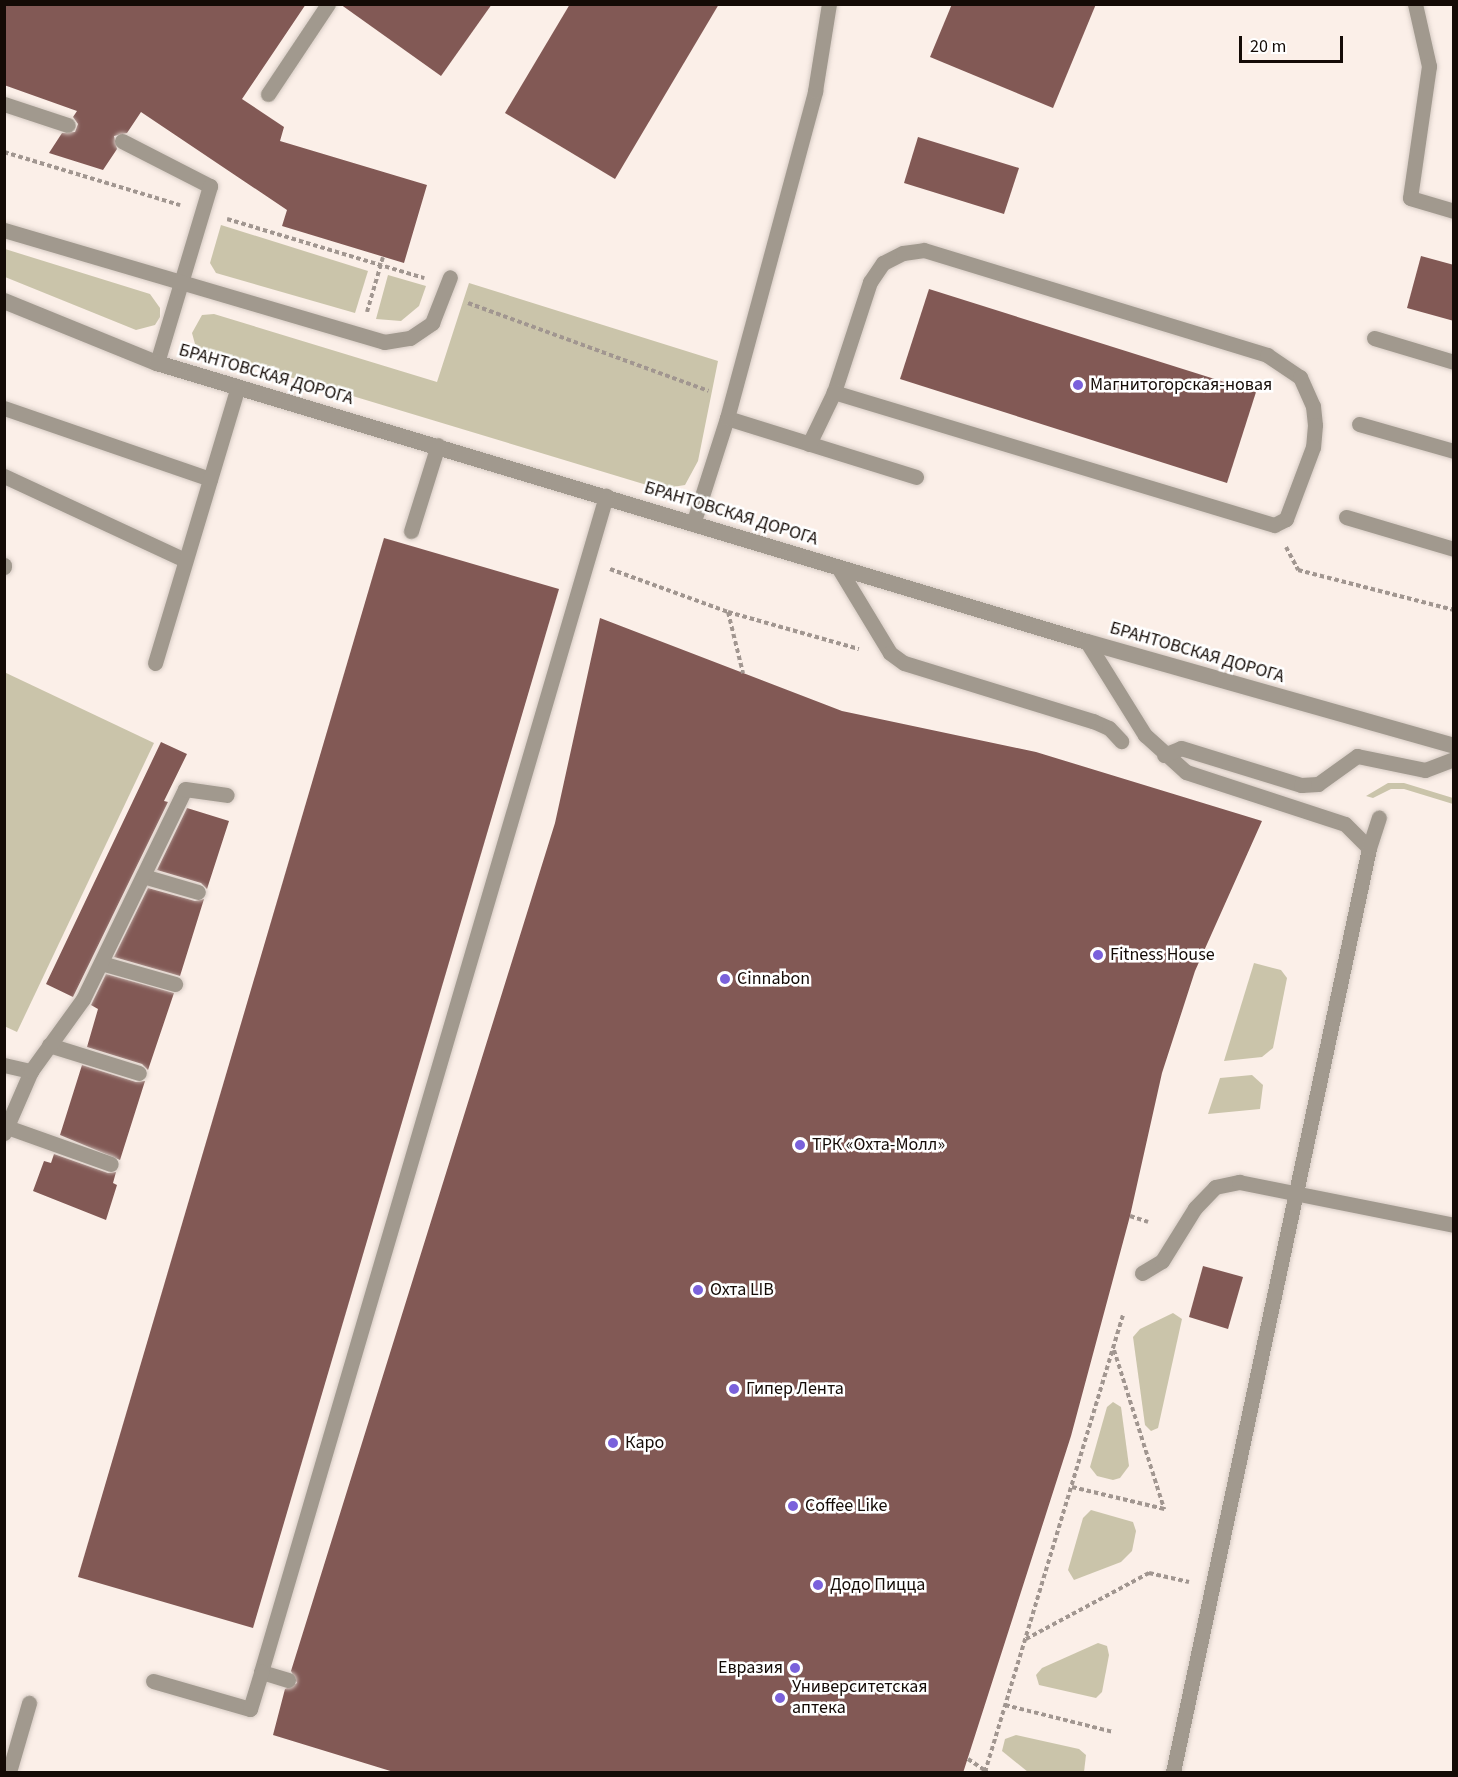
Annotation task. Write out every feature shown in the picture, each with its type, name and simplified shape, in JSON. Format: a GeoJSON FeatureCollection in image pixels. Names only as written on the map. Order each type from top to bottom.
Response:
{"type":"FeatureCollection","features":[{"type":"Feature","properties":{"kind":"street","name":"БРАНТОВСКАЯ ДОРОГА"},"geometry":{"type":"LineString","coordinates":[[4,301],[157,363],[438,445],[1087,642],[1454,746]]}},
{"type":"Feature","properties":{"kind":"lane"},"geometry":{"type":"LineString","coordinates":[[268,94],[328,4]]}},
{"type":"Feature","properties":{"kind":"lane"},"geometry":{"type":"LineString","coordinates":[[693,524],[727,418],[815,91],[829,4]]}},
{"type":"Feature","properties":{"kind":"lane"},"geometry":{"type":"LineString","coordinates":[[1415,4],[1430,66],[1410,198],[1454,211]]}},
{"type":"Feature","properties":{"kind":"lane"},"geometry":{"type":"LineString","coordinates":[[4,104],[68,124]]}},
{"type":"Feature","properties":{"kind":"lane"},"geometry":{"type":"LineString","coordinates":[[122,141],[210,186],[157,363]]}},
{"type":"Feature","properties":{"kind":"lane"},"geometry":{"type":"LineString","coordinates":[[4,230],[384,342],[410,338],[432,323],[447,286]]}},
{"type":"Feature","properties":{"kind":"lane"},"geometry":{"type":"LineString","coordinates":[[808,444],[834,392],[870,282],[883,263],[903,253],[924,250],[1267,355],[1287,366],[1306,389],[1316,425],[1313,447],[1286,519],[1274,525],[834,392]]}},
{"type":"Feature","properties":{"kind":"lane"},"geometry":{"type":"LineString","coordinates":[[1374,338],[1454,362]]}},
{"type":"Feature","properties":{"kind":"lane"},"geometry":{"type":"LineString","coordinates":[[155,663],[238,387]]}},
{"type":"Feature","properties":{"kind":"lane"},"geometry":{"type":"LineString","coordinates":[[4,408],[210,479]]}},
{"type":"Feature","properties":{"kind":"lane"},"geometry":{"type":"LineString","coordinates":[[727,418],[916,477]]}},
{"type":"Feature","properties":{"kind":"lane"},"geometry":{"type":"LineString","coordinates":[[1359,424],[1454,452]]}},
{"type":"Feature","properties":{"kind":"lane"},"geometry":{"type":"LineString","coordinates":[[411,531],[438,445]]}},
{"type":"Feature","properties":{"kind":"lane"},"geometry":{"type":"LineString","coordinates":[[4,476],[185,560]]}},
{"type":"Feature","properties":{"kind":"lane"},"geometry":{"type":"LineString","coordinates":[[153,1681],[250,1709],[606,496]]}},
{"type":"Feature","properties":{"kind":"lane"},"geometry":{"type":"LineString","coordinates":[[1346,518],[1454,549]]}},
{"type":"Feature","properties":{"kind":"lane"},"geometry":{"type":"LineString","coordinates":[[838,567],[890,653],[904,663],[1093,721],[1109,728],[1121,741]]}},
{"type":"Feature","properties":{"kind":"lane"},"geometry":{"type":"LineString","coordinates":[[1087,642],[1145,735],[1164,755],[1186,772],[1345,824],[1369,848]]}},
{"type":"Feature","properties":{"kind":"lane"},"geometry":{"type":"LineString","coordinates":[[1164,755],[1181,748],[1191,750],[1301,785],[1318,784],[1357,756],[1425,770],[1454,759]]}},
{"type":"Feature","properties":{"kind":"lane"},"geometry":{"type":"LineString","coordinates":[[111,1164],[6,1130],[31,1071],[83,999],[186,789],[227,795]]}},
{"type":"Feature","properties":{"kind":"lane"},"geometry":{"type":"LineString","coordinates":[[1173,1773],[1369,848],[1379,818]]}},
{"type":"Feature","properties":{"kind":"lane"},"geometry":{"type":"LineString","coordinates":[[144,876],[198,892]]}},
{"type":"Feature","properties":{"kind":"lane"},"geometry":{"type":"LineString","coordinates":[[101,963],[175,984]]}},
{"type":"Feature","properties":{"kind":"lane"},"geometry":{"type":"LineString","coordinates":[[50,1045],[139,1074]]}},
{"type":"Feature","properties":{"kind":"lane"},"geometry":{"type":"LineString","coordinates":[[4,1065],[31,1071]]}},
{"type":"Feature","properties":{"kind":"lane"},"geometry":{"type":"LineString","coordinates":[[1142,1273],[1162,1261],[1195,1208],[1215,1187],[1239,1182],[1454,1225]]}},
{"type":"Feature","properties":{"kind":"lane"},"geometry":{"type":"LineString","coordinates":[[261,1672],[288,1680]]}},
{"type":"Feature","properties":{"kind":"lane"},"geometry":{"type":"LineString","coordinates":[[9,1773],[29,1703]]}},
{"type":"Feature","properties":{"kind":"path"},"geometry":{"type":"LineString","coordinates":[[4,152],[447,286],[502,313],[605,356],[732,399]]}},
{"type":"Feature","properties":{"kind":"path"},"geometry":{"type":"LineString","coordinates":[[360,336],[383,257]]}},
{"type":"Feature","properties":{"kind":"path"},"geometry":{"type":"LineString","coordinates":[[1274,525],[1298,570],[1454,610]]}},
{"type":"Feature","properties":{"kind":"path"},"geometry":{"type":"LineString","coordinates":[[728,612],[743,673]]}},
{"type":"Feature","properties":{"kind":"path"},"geometry":{"type":"LineString","coordinates":[[1130,1216],[1148,1222]]}},
{"type":"Feature","properties":{"kind":"path"},"geometry":{"type":"LineString","coordinates":[[968,1758],[986,1772],[1124,1315]]}},
{"type":"Feature","properties":{"kind":"path"},"geometry":{"type":"LineString","coordinates":[[1072,1487],[1164,1509],[1113,1348]]}},
{"type":"Feature","properties":{"kind":"path"},"geometry":{"type":"LineString","coordinates":[[1025,1640],[1149,1573],[1195,1583]]}},
{"type":"Feature","properties":{"kind":"path"},"geometry":{"type":"LineString","coordinates":[[1005,1706],[1113,1732]]}},
{"type":"Feature","properties":{"kind":"shaded area"},"geometry":{"type":"Polygon","coordinates":[[[221,225],[368,271],[355,313],[216,273],[210,263],[221,225]]]}},
{"type":"Feature","properties":{"kind":"shaded area"},"geometry":{"type":"Polygon","coordinates":[[[5,249],[150,294],[160,308],[160,317],[155,325],[136,330],[5,277],[5,249]]]}},
{"type":"Feature","properties":{"kind":"shaded area"},"geometry":{"type":"Polygon","coordinates":[[[388,275],[426,286],[419,306],[401,321],[376,319],[388,275]]]}},
{"type":"Feature","properties":{"kind":"shaded area"},"geometry":{"type":"Polygon","coordinates":[[[469,283],[718,361],[698,461],[685,485],[660,489],[204,351],[195,344],[192,333],[202,315],[214,314],[437,382],[469,283]]]}},
{"type":"Feature","properties":{"kind":"shaded area"},"geometry":{"type":"Polygon","coordinates":[[[4,672],[154,743],[17,1032],[4,1026],[4,672]]]}},
{"type":"Feature","properties":{"kind":"shaded area"},"geometry":{"type":"Polygon","coordinates":[[[1388,783],[1404,783],[1453,798],[1453,804],[1404,789],[1391,789],[1373,798],[1366,796],[1388,783]]]}},
{"type":"Feature","properties":{"kind":"shaded area"},"geometry":{"type":"Polygon","coordinates":[[[1254,963],[1281,970],[1287,978],[1273,1048],[1262,1057],[1224,1061],[1254,963]]]}},
{"type":"Feature","properties":{"kind":"shaded area"},"geometry":{"type":"Polygon","coordinates":[[[1252,1075],[1263,1085],[1260,1109],[1208,1114],[1220,1078],[1252,1075]]]}},
{"type":"Feature","properties":{"kind":"shaded area"},"geometry":{"type":"Polygon","coordinates":[[[1173,1313],[1182,1319],[1158,1428],[1151,1431],[1145,1425],[1133,1337],[1140,1329],[1173,1313]]]}},
{"type":"Feature","properties":{"kind":"shaded area"},"geometry":{"type":"Polygon","coordinates":[[[1113,1402],[1121,1407],[1129,1466],[1120,1478],[1113,1480],[1097,1476],[1090,1467],[1107,1407],[1113,1402]]]}},
{"type":"Feature","properties":{"kind":"shaded area"},"geometry":{"type":"Polygon","coordinates":[[[1091,1510],[1133,1522],[1136,1531],[1132,1551],[1121,1562],[1074,1580],[1068,1570],[1083,1518],[1091,1510]]]}},
{"type":"Feature","properties":{"kind":"shaded area"},"geometry":{"type":"Polygon","coordinates":[[[1098,1643],[1107,1646],[1109,1655],[1102,1692],[1096,1698],[1039,1685],[1036,1675],[1042,1668],[1098,1643]]]}},
{"type":"Feature","properties":{"kind":"shaded area"},"geometry":{"type":"Polygon","coordinates":[[[1016,1735],[1079,1749],[1086,1755],[1084,1772],[1028,1772],[1002,1751],[1005,1739],[1016,1735]]]}},
{"type":"Feature","properties":{"kind":"building"},"geometry":{"type":"Polygon","coordinates":[[[4,4],[306,4],[242,99],[284,127],[280,141],[427,185],[404,263],[282,226],[287,210],[141,112],[127,133],[114,136],[117,149],[103,170],[49,153],[62,133],[75,132],[78,124],[73,117],[77,111],[4,85],[4,4]]]}},
{"type":"Feature","properties":{"kind":"building"},"geometry":{"type":"Polygon","coordinates":[[[340,4],[492,4],[441,76],[340,4]]]}},
{"type":"Feature","properties":{"kind":"building"},"geometry":{"type":"Polygon","coordinates":[[[570,4],[719,4],[615,179],[505,113],[570,4]]]}},
{"type":"Feature","properties":{"kind":"building"},"geometry":{"type":"Polygon","coordinates":[[[952,4],[1096,4],[1053,108],[930,57],[952,4]]]}},
{"type":"Feature","properties":{"kind":"building"},"geometry":{"type":"Polygon","coordinates":[[[918,137],[1019,168],[1004,214],[904,183],[918,137]]]}},
{"type":"Feature","properties":{"kind":"building"},"geometry":{"type":"Polygon","coordinates":[[[1421,256],[1454,265],[1454,321],[1407,308],[1421,256]]]}},
{"type":"Feature","properties":{"kind":"building","name":"Магнитогорская-новая"},"geometry":{"type":"Polygon","coordinates":[[[929,289],[1256,392],[1227,483],[900,379],[929,289]]]}},
{"type":"Feature","properties":{"kind":"building"},"geometry":{"type":"Polygon","coordinates":[[[384,538],[559,589],[253,1628],[78,1577],[384,538]]]}},
{"type":"Feature","properties":{"kind":"building","name":"ТРК «Охта-Молл»"},"geometry":{"type":"Polygon","coordinates":[[[600,618],[842,711],[1036,752],[1262,821],[1195,971],[1162,1073],[1130,1216],[1071,1436],[963,1773],[397,1773],[273,1735],[285,1689],[297,1683],[291,1671],[555,823],[600,618]]]}},
{"type":"Feature","properties":{"kind":"building"},"geometry":{"type":"Polygon","coordinates":[[[161,742],[187,754],[164,801],[168,802],[73,997],[46,984],[161,742]]]}},
{"type":"Feature","properties":{"kind":"building"},"geometry":{"type":"Polygon","coordinates":[[[187,808],[229,821],[207,889],[201,883],[157,870],[187,808]]]}},
{"type":"Feature","properties":{"kind":"building"},"geometry":{"type":"Polygon","coordinates":[[[148,888],[195,901],[204,899],[180,976],[114,957],[148,888]]]}},
{"type":"Feature","properties":{"kind":"building"},"geometry":{"type":"Polygon","coordinates":[[[106,974],[174,993],[148,1070],[142,1064],[87,1047],[98,1009],[91,1005],[106,974]]]}},
{"type":"Feature","properties":{"kind":"building"},"geometry":{"type":"Polygon","coordinates":[[[82,1065],[136,1082],[145,1081],[120,1160],[60,1135],[82,1065]]]}},
{"type":"Feature","properties":{"kind":"building"},"geometry":{"type":"Polygon","coordinates":[[[54,1154],[108,1173],[116,1172],[113,1183],[117,1185],[106,1220],[33,1191],[44,1161],[51,1163],[54,1154]]]}},
{"type":"Feature","properties":{"kind":"building"},"geometry":{"type":"Polygon","coordinates":[[[1203,1266],[1243,1277],[1228,1329],[1189,1317],[1203,1266]]]}},
{"type":"Feature","properties":{"kind":"place","name":"Магнитогорская-новая"},"geometry":{"type":"Point","coordinates":[1078,385]}},
{"type":"Feature","properties":{"kind":"place","name":"Fitness House"},"geometry":{"type":"Point","coordinates":[1098,955]}},
{"type":"Feature","properties":{"kind":"place","name":"Cinnabon"},"geometry":{"type":"Point","coordinates":[725,979]}},
{"type":"Feature","properties":{"kind":"place","name":"ТРК «Охта-Молл»"},"geometry":{"type":"Point","coordinates":[800,1145]}},
{"type":"Feature","properties":{"kind":"place","name":"Охта LIB"},"geometry":{"type":"Point","coordinates":[698,1290]}},
{"type":"Feature","properties":{"kind":"place","name":"Гипер Лента"},"geometry":{"type":"Point","coordinates":[734,1389]}},
{"type":"Feature","properties":{"kind":"place","name":"Каро"},"geometry":{"type":"Point","coordinates":[613,1443]}},
{"type":"Feature","properties":{"kind":"place","name":"Coffee Like"},"geometry":{"type":"Point","coordinates":[793,1506]}},
{"type":"Feature","properties":{"kind":"place","name":"Додо Пицца"},"geometry":{"type":"Point","coordinates":[818,1585]}},
{"type":"Feature","properties":{"kind":"place","name":"Евразия"},"geometry":{"type":"Point","coordinates":[795,1668]}},
{"type":"Feature","properties":{"kind":"place","name":"Университетская аптека"},"geometry":{"type":"Point","coordinates":[780,1698]}}]}
